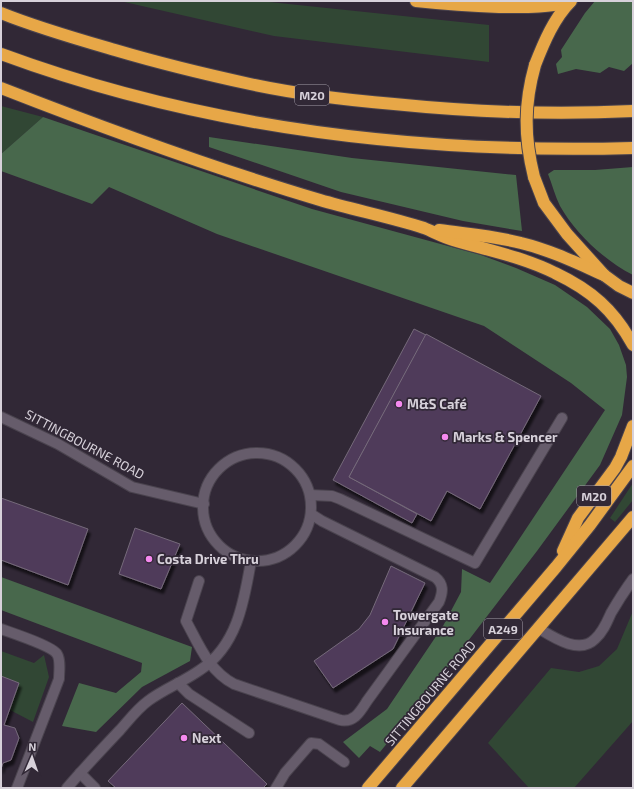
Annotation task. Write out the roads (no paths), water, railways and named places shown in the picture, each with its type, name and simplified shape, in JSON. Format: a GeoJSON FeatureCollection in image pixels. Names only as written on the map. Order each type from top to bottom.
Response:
{"type":"FeatureCollection","features":[{"type":"Feature","properties":{"kind":"highway"},"geometry":{"type":"LineString","coordinates":[[416,1],[454,5],[526,8],[554,6],[571,2]]}},
{"type":"Feature","properties":{"kind":"highway"},"geometry":{"type":"LineString","coordinates":[[571,2],[548,34],[536,65],[529,89],[526,124],[529,159],[542,198],[552,216],[604,275],[631,295]]}},
{"type":"Feature","properties":{"kind":"highway","name":"M20"},"geometry":{"type":"LineString","coordinates":[[1,13],[78,39],[143,58],[250,84],[314,95],[436,108],[486,111],[633,111]]}},
{"type":"Feature","properties":{"kind":"highway"},"geometry":{"type":"LineString","coordinates":[[1,54],[37,67],[106,88],[169,105],[285,128],[369,139],[457,147],[537,149],[633,148]]}},
{"type":"Feature","properties":{"kind":"highway"},"geometry":{"type":"LineString","coordinates":[[1,88],[102,128],[320,200],[424,228],[499,238],[523,243],[552,253],[604,275]]}},
{"type":"Feature","properties":{"kind":"highway"},"geometry":{"type":"LineString","coordinates":[[424,228],[450,239],[520,258],[555,272],[583,289],[608,309],[619,321],[633,345]]}},
{"type":"Feature","properties":{"kind":"highway","name":"M20"},"geometry":{"type":"LineString","coordinates":[[556,567],[578,518],[615,468],[633,426]]}},
{"type":"Feature","properties":{"kind":"highway","name":"SITTINGBOURNE ROAD"},"geometry":{"type":"LineString","coordinates":[[368,788],[556,567],[590,525],[633,466]]}},
{"type":"Feature","properties":{"kind":"highway","name":"A249"},"geometry":{"type":"LineString","coordinates":[[402,788],[633,516]]}},
{"type":"Feature","properties":{"kind":"street","name":"SITTINGBOURNE ROAD"},"geometry":{"type":"LineString","coordinates":[[1,417],[58,444],[132,487],[204,504]]}},
{"type":"Feature","properties":{"kind":"street"},"geometry":{"type":"LineString","coordinates":[[310,495],[332,496],[340,499],[475,563],[562,418]]}},
{"type":"Feature","properties":{"kind":"street"},"geometry":{"type":"LineString","coordinates":[[252,454],[267,454],[287,462],[302,476],[310,495],[311,514],[306,532],[295,547],[279,557],[261,561],[251,561],[236,557],[216,542],[206,524],[204,504],[207,489],[216,473],[230,461],[238,457],[252,454]]}},
{"type":"Feature","properties":{"kind":"street"},"geometry":{"type":"LineString","coordinates":[[199,580],[186,621],[210,664],[223,677],[234,684],[340,720],[349,720],[356,717],[438,602],[442,591],[442,585],[435,577],[369,545],[311,514]]}},
{"type":"Feature","properties":{"kind":"street"},"geometry":{"type":"LineString","coordinates":[[67,788],[146,702],[163,690],[210,664],[220,653],[227,643],[238,620],[251,561]]}},
{"type":"Feature","properties":{"kind":"street"},"geometry":{"type":"LineString","coordinates":[[538,628],[552,636],[576,645],[581,646],[591,643],[599,635],[623,593],[633,579]]}},
{"type":"Feature","properties":{"kind":"street"},"geometry":{"type":"LineString","coordinates":[[1,629],[54,651],[57,654],[59,663],[59,679],[17,788]]}},
{"type":"Feature","properties":{"kind":"street"},"geometry":{"type":"LineString","coordinates":[[178,683],[189,694],[248,733]]}},
{"type":"Feature","properties":{"kind":"street"},"geometry":{"type":"LineString","coordinates":[[276,788],[285,773],[311,743],[319,744],[344,762]]}},
{"type":"Feature","properties":{"kind":"street"},"geometry":{"type":"LineString","coordinates":[[80,773],[95,788]]}},
{"type":"Feature","properties":{"kind":"place","name":"M&S Café"},"geometry":{"type":"Point","coordinates":[399,404]}},
{"type":"Feature","properties":{"kind":"place","name":"Marks & Spencer"},"geometry":{"type":"Point","coordinates":[445,437]}},
{"type":"Feature","properties":{"kind":"place","name":"Costa Drive Thru"},"geometry":{"type":"Point","coordinates":[149,559]}},
{"type":"Feature","properties":{"kind":"place","name":"Towergate Insurance"},"geometry":{"type":"Point","coordinates":[385,622]}},
{"type":"Feature","properties":{"kind":"place","name":"Next"},"geometry":{"type":"Point","coordinates":[184,738]}}]}
